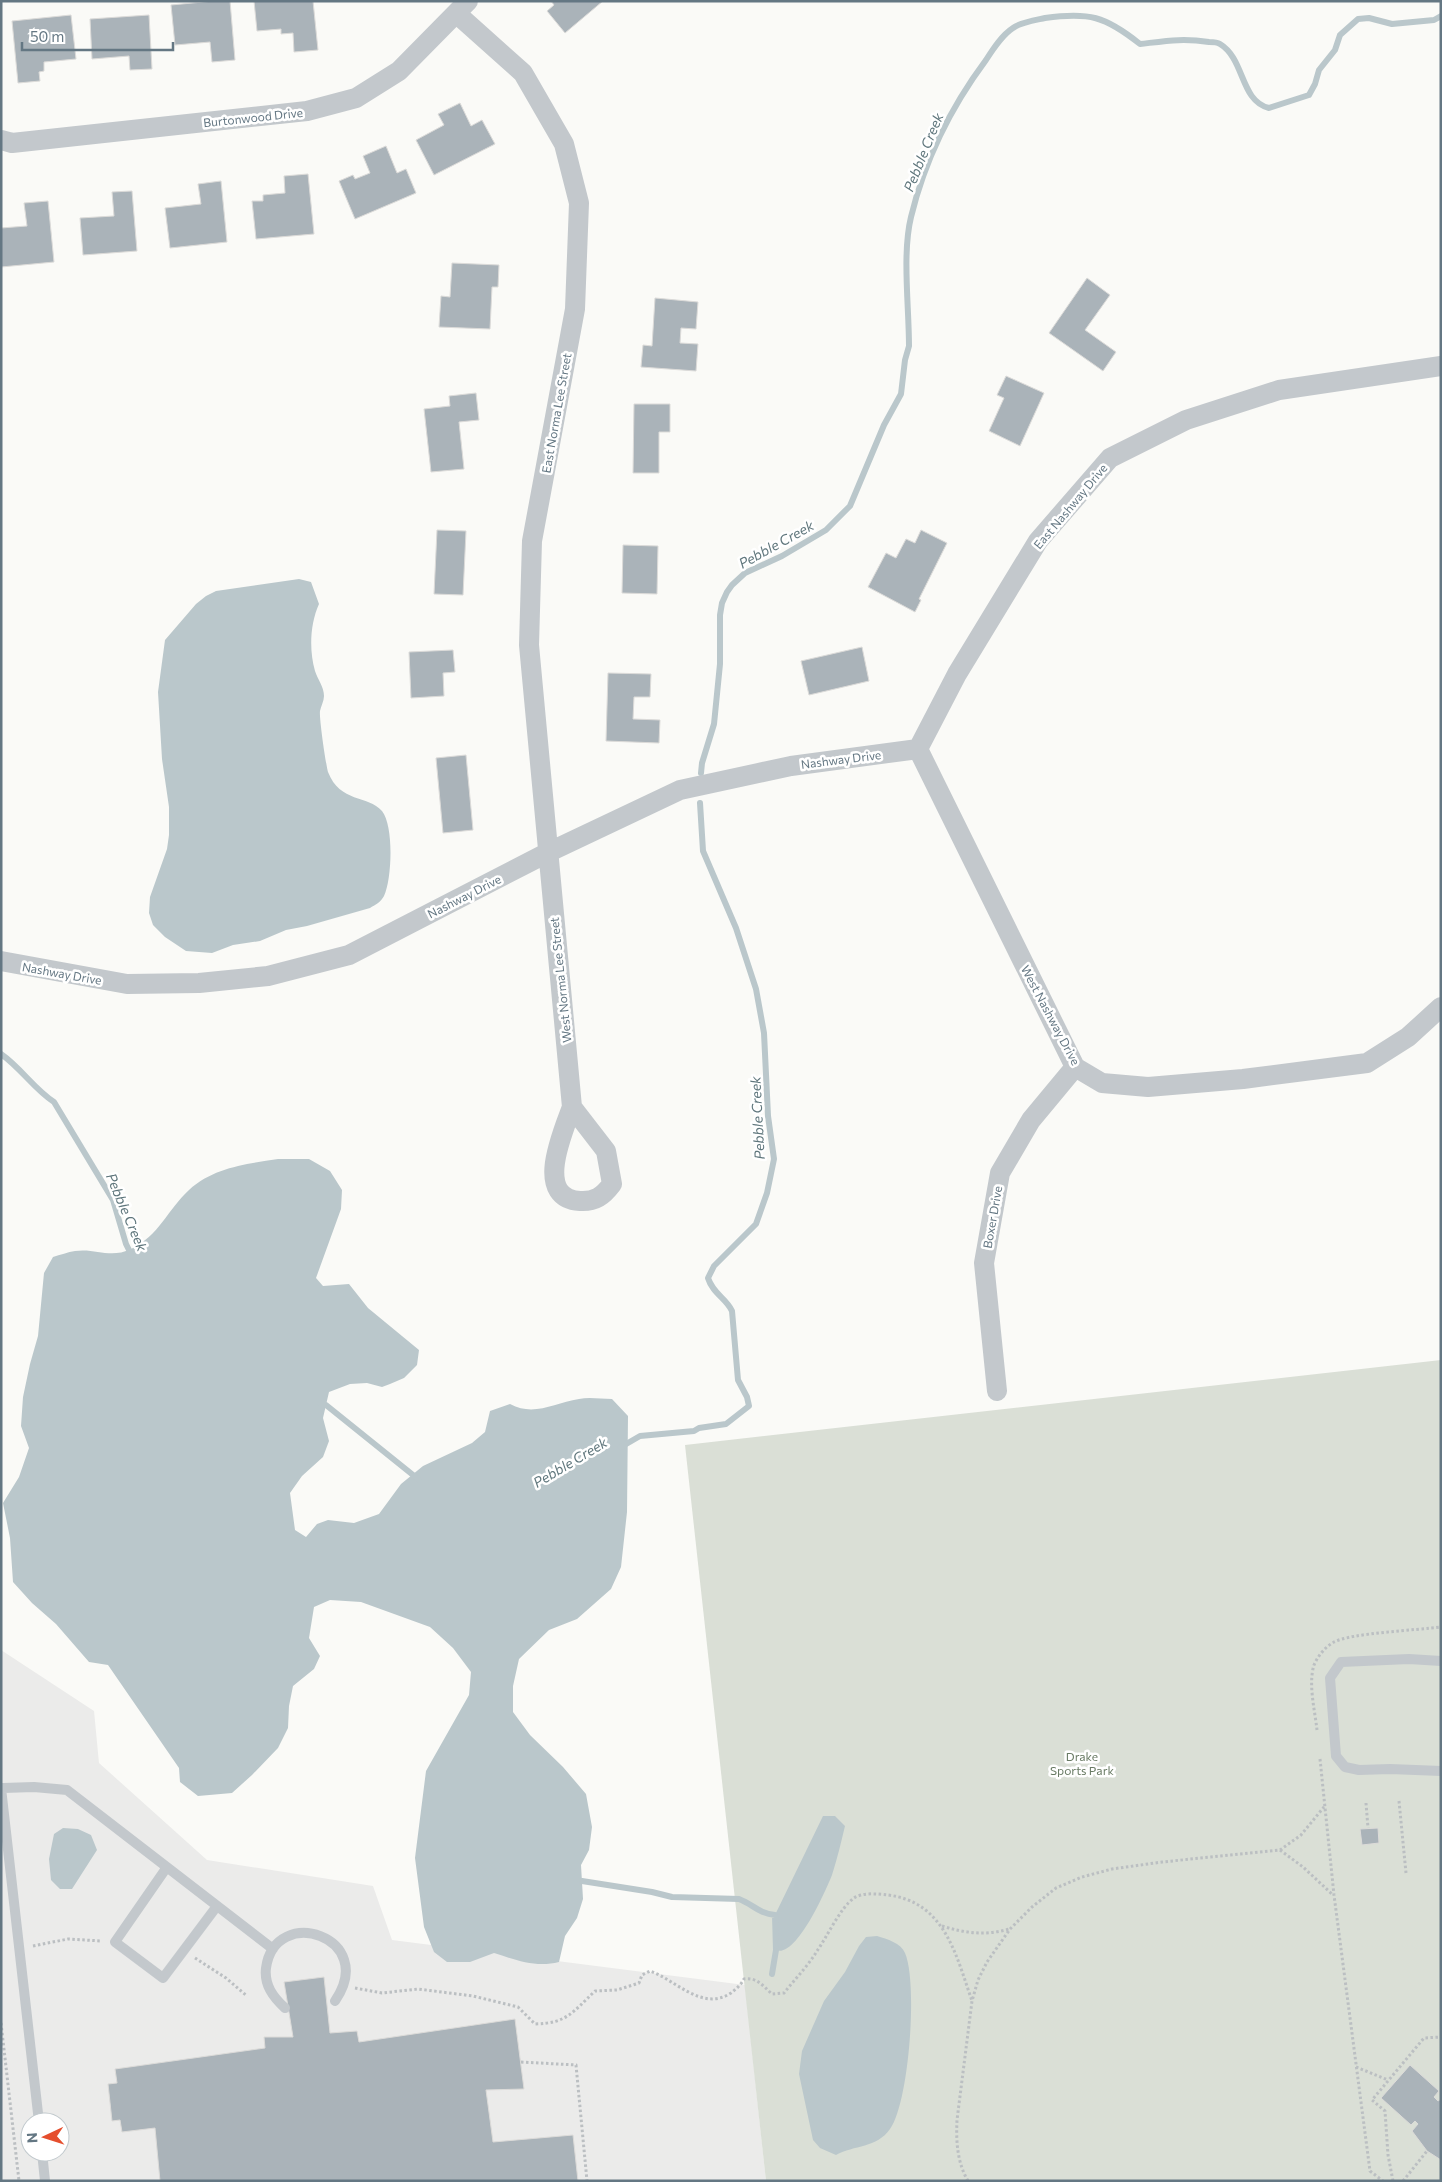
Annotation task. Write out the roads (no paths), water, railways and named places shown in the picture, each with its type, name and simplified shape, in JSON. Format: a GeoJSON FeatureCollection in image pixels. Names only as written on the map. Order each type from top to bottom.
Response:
{"type":"FeatureCollection","features":[{"type":"Feature","properties":{"kind":"street","name":"Burtonwood Drive"},"geometry":{"type":"LineString","coordinates":[[1,140],[12,143],[307,111],[356,98],[398,71],[462,8]]}},
{"type":"Feature","properties":{"kind":"street","name":"East Norma Lee Street"},"geometry":{"type":"LineString","coordinates":[[462,8],[523,73],[564,144],[579,203],[575,309],[532,541],[528,645],[547,853]]}},
{"type":"Feature","properties":{"kind":"street","name":"East Nashway Drive"},"geometry":{"type":"LineString","coordinates":[[918,749],[957,674],[1038,541],[1110,458],[1186,420],[1279,390],[1441,366]]}},
{"type":"Feature","properties":{"kind":"street","name":"Nashway Drive"},"geometry":{"type":"LineString","coordinates":[[1,961],[127,984],[199,984],[268,976],[349,955],[547,853],[680,790],[791,766],[918,749]]}},
{"type":"Feature","properties":{"kind":"street","name":"West Nashway Drive"},"geometry":{"type":"LineString","coordinates":[[918,749],[1075,1067],[1102,1083],[1148,1087],[1243,1079],[1368,1063],[1408,1037],[1441,1007]]}},
{"type":"Feature","properties":{"kind":"street","name":"West Norma Lee Street"},"geometry":{"type":"LineString","coordinates":[[547,853],[572,1108]]}},
{"type":"Feature","properties":{"kind":"street","name":"Boxer Drive"},"geometry":{"type":"LineString","coordinates":[[997,1391],[984,1263],[1000,1173],[1031,1120],[1075,1067]]}},
{"type":"Feature","properties":{"kind":"lane"},"geometry":{"type":"LineString","coordinates":[[1441,1661],[1409,1659],[1341,1662],[1330,1678],[1336,1756],[1345,1766],[1359,1770],[1441,1771]]}},
{"type":"Feature","properties":{"kind":"lane"},"geometry":{"type":"LineString","coordinates":[[38,2112],[2,1788],[34,1787],[67,1790],[273,1949]]}},
{"type":"Feature","properties":{"kind":"lane"},"geometry":{"type":"LineString","coordinates":[[167,1867],[115,1942],[163,1978],[217,1906]]}},
{"type":"Feature","properties":{"kind":"lane"},"geometry":{"type":"LineString","coordinates":[[285,2008],[275,1999],[267,1981],[267,1961],[273,1949],[282,1939],[294,1934],[308,1932],[320,1935],[332,1942],[346,1964],[344,1984],[335,2001]]}},
{"type":"Feature","properties":{"kind":"lane"},"geometry":{"type":"LineString","coordinates":[[43,2162],[45,2181]]}},
{"type":"Feature","properties":{"kind":"water"},"geometry":{"type":"Polygon","coordinates":[[[299,579],[311,582],[319,604],[312,628],[311,646],[315,671],[324,693],[320,715],[328,772],[333,782],[340,789],[347,794],[376,806],[386,818],[390,840],[390,866],[387,888],[381,900],[370,908],[286,930],[260,941],[233,945],[212,953],[186,951],[165,937],[153,925],[149,913],[150,897],[167,849],[169,835],[169,807],[162,759],[158,692],[165,640],[196,604],[216,591],[299,579]]]}},
{"type":"Feature","properties":{"kind":"water"},"geometry":{"type":"Polygon","coordinates":[[[278,1159],[309,1159],[330,1171],[342,1190],[341,1209],[316,1278],[323,1286],[349,1284],[368,1308],[419,1350],[417,1365],[404,1378],[382,1387],[367,1383],[350,1384],[329,1392],[323,1418],[329,1441],[323,1457],[302,1476],[290,1493],[295,1530],[306,1537],[317,1524],[328,1520],[354,1523],[379,1514],[401,1484],[423,1466],[472,1443],[485,1432],[490,1411],[510,1404],[519,1408],[536,1409],[583,1398],[612,1399],[628,1416],[627,1512],[621,1567],[611,1589],[577,1619],[549,1630],[519,1659],[513,1686],[513,1712],[530,1735],[563,1767],[586,1794],[592,1827],[589,1850],[581,1865],[583,1899],[577,1918],[565,1936],[559,1962],[534,1964],[494,1953],[470,1962],[447,1962],[434,1952],[424,1927],[415,1858],[426,1771],[469,1695],[471,1672],[453,1648],[430,1627],[361,1602],[330,1600],[314,1607],[309,1638],[320,1656],[314,1669],[293,1686],[289,1706],[288,1728],[278,1748],[232,1793],[198,1796],[180,1782],[179,1768],[108,1665],[89,1662],[56,1624],[32,1603],[13,1582],[10,1538],[3,1503],[19,1477],[29,1448],[21,1426],[23,1397],[38,1336],[44,1273],[53,1257],[83,1250],[116,1253],[131,1249],[149,1237],[182,1197],[199,1182],[220,1171],[278,1159]]]}},
{"type":"Feature","properties":{"kind":"water"},"geometry":{"type":"Polygon","coordinates":[[[823,1816],[835,1816],[845,1826],[832,1875],[817,1908],[801,1934],[784,1950],[776,1950],[775,1915],[823,1816]]]}},
{"type":"Feature","properties":{"kind":"water"},"geometry":{"type":"Polygon","coordinates":[[[63,1828],[78,1829],[91,1835],[97,1850],[72,1889],[60,1889],[51,1880],[49,1859],[54,1834],[63,1828]]]}},
{"type":"Feature","properties":{"kind":"water"},"geometry":{"type":"Polygon","coordinates":[[[877,1936],[893,1942],[903,1950],[909,1968],[911,2015],[907,2070],[897,2115],[885,2135],[872,2143],[836,2155],[820,2148],[813,2140],[799,2074],[802,2051],[824,2001],[845,1972],[859,1946],[866,1937],[877,1936]]]}},
{"type":"Feature","properties":{"kind":"waterway","name":"Pebble Creek"},"geometry":{"type":"LineString","coordinates":[[701,773],[702,763],[714,724],[720,664],[720,615],[722,603],[732,585],[745,573],[782,556],[826,530],[850,506],[884,425],[901,394],[905,360],[909,346],[908,232],[917,196],[932,154],[961,96],[1005,34],[1016,26],[1045,18],[1085,16],[1096,18],[1117,27],[1140,44],[1182,40],[1217,43],[1228,51],[1234,59],[1247,89],[1253,97],[1260,104],[1269,108],[1309,95],[1319,70],[1335,50],[1340,35],[1358,19],[1369,18],[1392,24],[1434,20],[1441,16]]}},
{"type":"Feature","properties":{"kind":"waterway","name":"Pebble Creek"},"geometry":{"type":"LineString","coordinates":[[621,1447],[640,1436],[694,1431],[699,1428],[726,1424],[749,1406],[747,1397],[738,1380],[732,1311],[713,1288],[708,1278],[714,1266],[756,1224],[767,1193],[774,1159],[768,1116],[764,1033],[756,989],[736,928],[703,851],[700,803]]}},
{"type":"Feature","properties":{"kind":"waterway","name":"Pebble Creek"},"geometry":{"type":"LineString","coordinates":[[1,1054],[54,1102],[113,1200],[126,1244],[132,1256]]}},
{"type":"Feature","properties":{"kind":"waterway","name":"Pebble Creek"},"geometry":{"type":"LineString","coordinates":[[320,1403],[326,1405],[418,1479]]}},
{"type":"Feature","properties":{"kind":"waterway"},"geometry":{"type":"LineString","coordinates":[[582,1881],[672,1897],[739,1899],[760,1911],[775,1915],[776,1950],[772,1974]]}},
{"type":"Feature","properties":{"kind":"park label","name":"Drake Sports Park"},"geometry":{"type":"Point","coordinates":[1082,1763]}}]}
